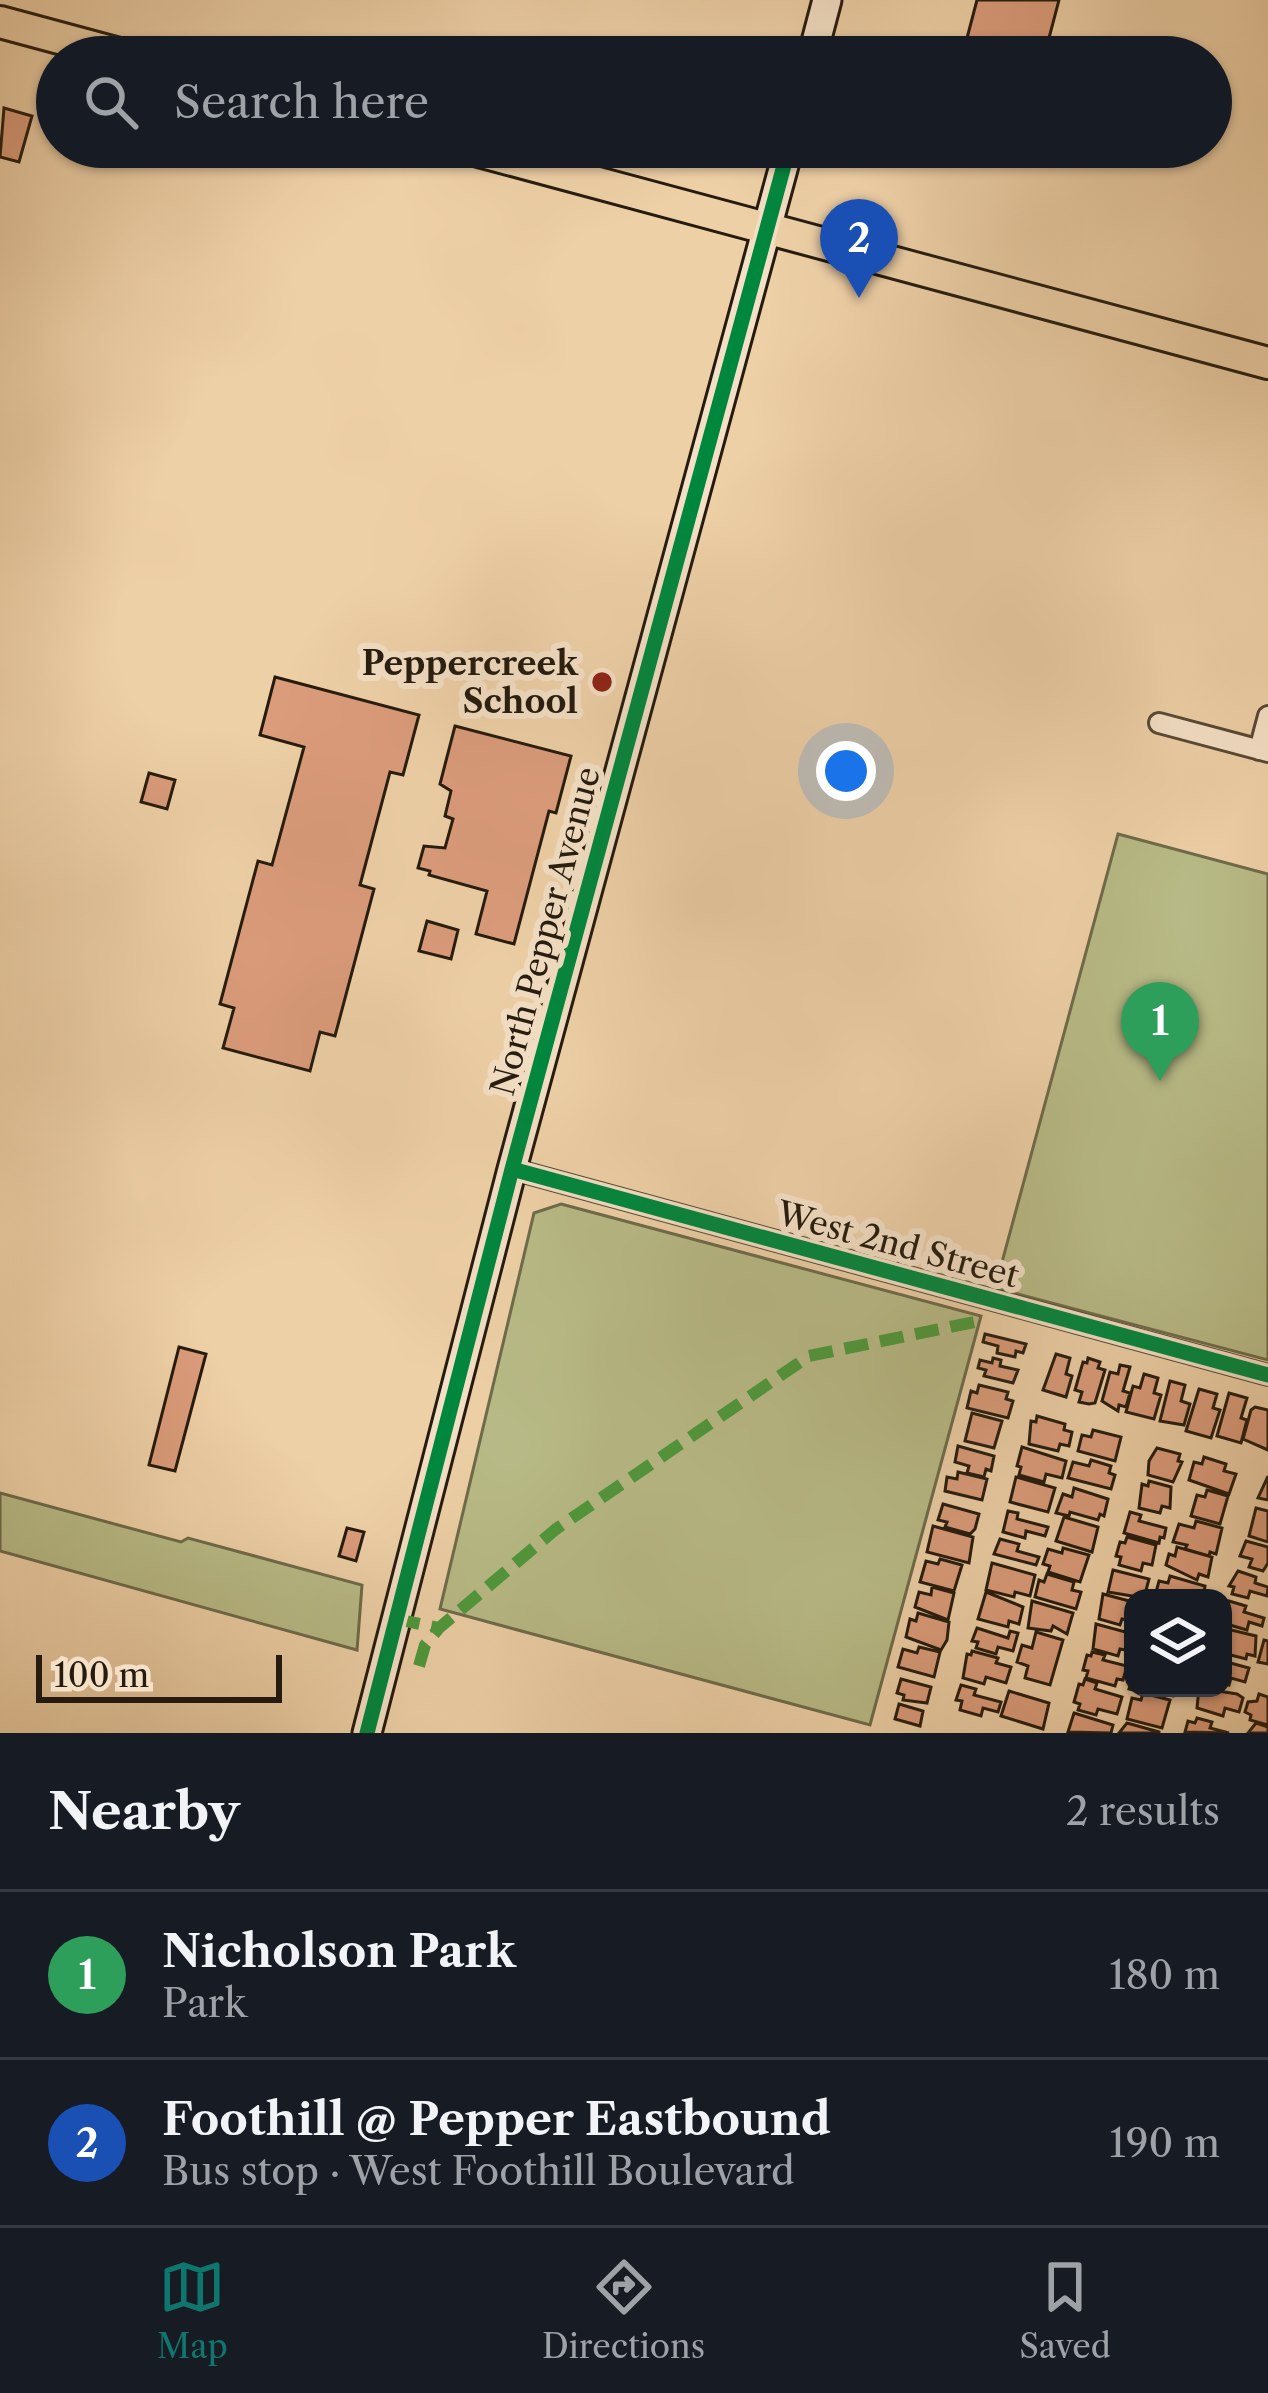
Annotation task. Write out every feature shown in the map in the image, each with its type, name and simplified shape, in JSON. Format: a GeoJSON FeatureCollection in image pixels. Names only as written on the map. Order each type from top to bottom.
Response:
{"type":"FeatureCollection","features":[{"type":"Feature","properties":{"kind":"main road"},"geometry":{"type":"LineString","coordinates":[[818,36],[827,0]]}},
{"type":"Feature","properties":{"kind":"main road"},"geometry":{"type":"LineString","coordinates":[[0,22],[52,36]]}},
{"type":"Feature","properties":{"kind":"main road"},"geometry":{"type":"LineString","coordinates":[[542,168],[1268,363]]}},
{"type":"Feature","properties":{"kind":"main road","name":"North Pepper Avenue"},"geometry":{"type":"LineString","coordinates":[[367,1733],[512,1169],[783,168]]}},
{"type":"Feature","properties":{"kind":"street"},"geometry":{"type":"LineString","coordinates":[[1159,723],[1264,751],[1268,716]]}},
{"type":"Feature","properties":{"kind":"street","name":"West 2nd Street"},"geometry":{"type":"LineString","coordinates":[[512,1169],[1268,1375]]}},
{"type":"Feature","properties":{"kind":"green space"},"geometry":{"type":"Polygon","coordinates":[[[1118,834],[1268,874],[1268,1360],[995,1288],[1118,834]]]}},
{"type":"Feature","properties":{"kind":"green space"},"geometry":{"type":"Polygon","coordinates":[[[561,1204],[981,1316],[870,1725],[440,1609],[534,1213],[561,1204]]]}},
{"type":"Feature","properties":{"kind":"green space"},"geometry":{"type":"Polygon","coordinates":[[[0,1493],[362,1585],[357,1650],[0,1551],[0,1493]]]}},
{"type":"Feature","properties":{"kind":"building"},"geometry":{"type":"Polygon","coordinates":[[[977,0],[1059,0],[1050,36],[968,36],[977,0]]]}},
{"type":"Feature","properties":{"kind":"building"},"geometry":{"type":"Polygon","coordinates":[[[4,108],[32,116],[19,162],[0,157],[4,108]]]}},
{"type":"Feature","properties":{"kind":"building"},"geometry":{"type":"Polygon","coordinates":[[[275,677],[419,715],[403,775],[390,772],[360,885],[374,889],[335,1036],[320,1032],[310,1071],[223,1048],[234,1008],[220,1004],[258,861],[272,865],[304,747],[260,735],[275,677]]]}},
{"type":"Feature","properties":{"kind":"building"},"geometry":{"type":"Polygon","coordinates":[[[455,726],[571,756],[556,813],[549,811],[514,944],[476,934],[487,891],[418,868],[424,846],[445,848],[453,819],[445,816],[451,791],[440,784],[455,726]]]}},
{"type":"Feature","properties":{"kind":"building"},"geometry":{"type":"Polygon","coordinates":[[[149,773],[175,780],[167,809],[141,802],[149,773]]]}},
{"type":"Feature","properties":{"kind":"building"},"geometry":{"type":"Polygon","coordinates":[[[427,921],[458,930],[451,959],[419,951],[427,921]]]}},
{"type":"Feature","properties":{"kind":"building"},"geometry":{"type":"Polygon","coordinates":[[[985,1334],[1026,1344],[1023,1353],[1016,1351],[1015,1357],[997,1353],[998,1346],[983,1342],[985,1334]]]}},
{"type":"Feature","properties":{"kind":"building"},"geometry":{"type":"Polygon","coordinates":[[[179,1347],[206,1354],[175,1471],[149,1465],[179,1347]]]}},
{"type":"Feature","properties":{"kind":"building"},"geometry":{"type":"Polygon","coordinates":[[[1056,1354],[1070,1358],[1066,1374],[1072,1376],[1066,1397],[1043,1390],[1056,1354]]]}},
{"type":"Feature","properties":{"kind":"building"},"geometry":{"type":"Polygon","coordinates":[[[993,1358],[1001,1360],[1000,1366],[1018,1370],[1013,1383],[984,1376],[986,1370],[978,1368],[980,1360],[992,1363],[993,1358]]]}},
{"type":"Feature","properties":{"kind":"building"},"geometry":{"type":"Polygon","coordinates":[[[1088,1358],[1100,1362],[1098,1368],[1105,1370],[1095,1403],[1089,1404],[1079,1402],[1082,1392],[1075,1390],[1088,1358]]]}},
{"type":"Feature","properties":{"kind":"building"},"geometry":{"type":"Polygon","coordinates":[[[1120,1365],[1130,1367],[1123,1391],[1130,1393],[1126,1407],[1119,1405],[1118,1411],[1102,1401],[1110,1372],[1118,1374],[1120,1365]]]}},
{"type":"Feature","properties":{"kind":"building"},"geometry":{"type":"Polygon","coordinates":[[[1144,1374],[1158,1378],[1154,1393],[1161,1395],[1154,1419],[1126,1412],[1133,1386],[1140,1388],[1144,1374]]]}},
{"type":"Feature","properties":{"kind":"building"},"geometry":{"type":"Polygon","coordinates":[[[1170,1381],[1185,1385],[1181,1401],[1190,1404],[1184,1425],[1160,1421],[1170,1381]]]}},
{"type":"Feature","properties":{"kind":"building"},"geometry":{"type":"Polygon","coordinates":[[[979,1385],[1008,1392],[1006,1399],[1013,1401],[1008,1418],[967,1408],[971,1391],[977,1393],[979,1385]]]}},
{"type":"Feature","properties":{"kind":"building"},"geometry":{"type":"Polygon","coordinates":[[[1199,1389],[1217,1394],[1213,1408],[1220,1410],[1211,1438],[1186,1431],[1199,1389]]]}},
{"type":"Feature","properties":{"kind":"building"},"geometry":{"type":"Polygon","coordinates":[[[1229,1393],[1247,1398],[1241,1443],[1217,1436],[1229,1393]]]}},
{"type":"Feature","properties":{"kind":"building"},"geometry":{"type":"Polygon","coordinates":[[[1255,1407],[1268,1410],[1268,1450],[1243,1439],[1255,1407]]]}},
{"type":"Feature","properties":{"kind":"building"},"geometry":{"type":"Polygon","coordinates":[[[972,1413],[1002,1421],[994,1448],[965,1441],[972,1413]]]}},
{"type":"Feature","properties":{"kind":"building"},"geometry":{"type":"Polygon","coordinates":[[[1037,1416],[1065,1424],[1064,1430],[1072,1432],[1069,1446],[1060,1444],[1058,1451],[1029,1444],[1031,1421],[1036,1422],[1037,1416]]]}},
{"type":"Feature","properties":{"kind":"building"},"geometry":{"type":"Polygon","coordinates":[[[1093,1430],[1121,1437],[1115,1461],[1078,1451],[1082,1435],[1091,1437],[1093,1430]]]}},
{"type":"Feature","properties":{"kind":"building"},"geometry":{"type":"Polygon","coordinates":[[[958,1446],[994,1456],[991,1471],[986,1469],[984,1477],[967,1473],[969,1466],[955,1462],[958,1446]]]}},
{"type":"Feature","properties":{"kind":"building"},"geometry":{"type":"Polygon","coordinates":[[[1022,1447],[1066,1461],[1062,1478],[1046,1474],[1044,1482],[1019,1475],[1022,1447]]]}},
{"type":"Feature","properties":{"kind":"building"},"geometry":{"type":"Polygon","coordinates":[[[1157,1448],[1180,1454],[1178,1461],[1182,1462],[1173,1482],[1148,1475],[1157,1448]]]}},
{"type":"Feature","properties":{"kind":"building"},"geometry":{"type":"Polygon","coordinates":[[[1204,1457],[1226,1464],[1224,1471],[1236,1474],[1229,1494],[1189,1480],[1194,1462],[1202,1464],[1204,1457]]]}},
{"type":"Feature","properties":{"kind":"building"},"geometry":{"type":"Polygon","coordinates":[[[1091,1460],[1111,1466],[1109,1473],[1115,1475],[1111,1489],[1068,1478],[1073,1462],[1089,1466],[1091,1460]]]}},
{"type":"Feature","properties":{"kind":"building"},"geometry":{"type":"Polygon","coordinates":[[[958,1472],[987,1479],[982,1500],[945,1491],[947,1477],[957,1479],[958,1472]]]}},
{"type":"Feature","properties":{"kind":"building"},"geometry":{"type":"Polygon","coordinates":[[[1268,1476],[1268,1500],[1258,1498],[1268,1476]]]}},
{"type":"Feature","properties":{"kind":"building"},"geometry":{"type":"Polygon","coordinates":[[[1016,1477],[1055,1488],[1048,1512],[1010,1502],[1016,1477]]]}},
{"type":"Feature","properties":{"kind":"building"},"geometry":{"type":"Polygon","coordinates":[[[1149,1481],[1171,1487],[1170,1508],[1162,1506],[1160,1513],[1139,1508],[1142,1484],[1148,1486],[1149,1481]]]}},
{"type":"Feature","properties":{"kind":"building"},"geometry":{"type":"Polygon","coordinates":[[[1074,1488],[1108,1499],[1104,1516],[1100,1514],[1098,1520],[1056,1513],[1063,1494],[1072,1497],[1074,1488]]]}},
{"type":"Feature","properties":{"kind":"building"},"geometry":{"type":"Polygon","coordinates":[[[1207,1490],[1228,1496],[1220,1524],[1191,1516],[1197,1495],[1205,1497],[1207,1490]]]}},
{"type":"Feature","properties":{"kind":"building"},"geometry":{"type":"Polygon","coordinates":[[[943,1504],[979,1514],[975,1529],[970,1534],[945,1527],[947,1522],[938,1520],[943,1504]]]}},
{"type":"Feature","properties":{"kind":"building"},"geometry":{"type":"Polygon","coordinates":[[[1256,1508],[1268,1511],[1268,1542],[1249,1536],[1256,1508]]]}},
{"type":"Feature","properties":{"kind":"building"},"geometry":{"type":"Polygon","coordinates":[[[1008,1511],[1018,1513],[1017,1519],[1048,1527],[1045,1536],[1026,1531],[1025,1538],[1003,1532],[1008,1511]]]}},
{"type":"Feature","properties":{"kind":"building"},"geometry":{"type":"Polygon","coordinates":[[[1130,1512],[1141,1515],[1139,1521],[1166,1528],[1164,1538],[1159,1543],[1124,1533],[1130,1512]]]}},
{"type":"Feature","properties":{"kind":"building"},"geometry":{"type":"Polygon","coordinates":[[[1064,1517],[1098,1527],[1092,1552],[1056,1541],[1064,1517]]]}},
{"type":"Feature","properties":{"kind":"building"},"geometry":{"type":"Polygon","coordinates":[[[1196,1521],[1222,1528],[1216,1554],[1209,1556],[1173,1542],[1179,1524],[1194,1528],[1196,1521]]]}},
{"type":"Feature","properties":{"kind":"building"},"geometry":{"type":"Polygon","coordinates":[[[933,1526],[973,1537],[969,1563],[927,1552],[933,1526]]]}},
{"type":"Feature","properties":{"kind":"building"},"geometry":{"type":"Polygon","coordinates":[[[347,1528],[364,1532],[356,1561],[339,1556],[347,1528]]]}},
{"type":"Feature","properties":{"kind":"building"},"geometry":{"type":"Polygon","coordinates":[[[1127,1537],[1156,1545],[1152,1565],[1143,1563],[1141,1571],[1119,1565],[1120,1542],[1125,1543],[1127,1537]]]}},
{"type":"Feature","properties":{"kind":"building"},"geometry":{"type":"Polygon","coordinates":[[[1000,1539],[1019,1544],[1017,1551],[1039,1557],[1036,1565],[994,1554],[1000,1539]]]}},
{"type":"Feature","properties":{"kind":"building"},"geometry":{"type":"Polygon","coordinates":[[[1246,1541],[1268,1547],[1263,1571],[1249,1567],[1252,1559],[1240,1556],[1246,1541]]]}},
{"type":"Feature","properties":{"kind":"building"},"geometry":{"type":"Polygon","coordinates":[[[1177,1547],[1212,1557],[1208,1577],[1199,1574],[1197,1580],[1166,1565],[1177,1547]]]}},
{"type":"Feature","properties":{"kind":"building"},"geometry":{"type":"Polygon","coordinates":[[[1063,1548],[1089,1555],[1080,1582],[1048,1572],[1050,1566],[1043,1564],[1048,1549],[1062,1553],[1063,1548]]]}},
{"type":"Feature","properties":{"kind":"building"},"geometry":{"type":"Polygon","coordinates":[[[940,1559],[962,1565],[954,1591],[920,1582],[926,1561],[938,1564],[940,1559]]]}},
{"type":"Feature","properties":{"kind":"building"},"geometry":{"type":"Polygon","coordinates":[[[992,1563],[1035,1575],[1030,1596],[986,1590],[992,1563]]]}},
{"type":"Feature","properties":{"kind":"building"},"geometry":{"type":"Polygon","coordinates":[[[1113,1570],[1149,1579],[1146,1589],[1124,1589],[1124,1595],[1108,1592],[1113,1570]]]}},
{"type":"Feature","properties":{"kind":"building"},"geometry":{"type":"Polygon","coordinates":[[[1238,1571],[1268,1587],[1267,1596],[1250,1591],[1248,1598],[1232,1594],[1234,1587],[1229,1586],[1238,1571]]]}},
{"type":"Feature","properties":{"kind":"building"},"geometry":{"type":"Polygon","coordinates":[[[1047,1574],[1074,1582],[1072,1590],[1081,1592],[1076,1609],[1035,1597],[1039,1580],[1044,1582],[1047,1574]]]}},
{"type":"Feature","properties":{"kind":"building"},"geometry":{"type":"Polygon","coordinates":[[[1170,1576],[1205,1586],[1157,1589],[1159,1581],[1168,1583],[1170,1576]]]}},
{"type":"Feature","properties":{"kind":"building"},"geometry":{"type":"Polygon","coordinates":[[[932,1587],[954,1593],[948,1620],[915,1607],[919,1592],[931,1595],[932,1587]]]}},
{"type":"Feature","properties":{"kind":"building"},"geometry":{"type":"Polygon","coordinates":[[[986,1592],[1023,1607],[1019,1624],[1009,1621],[1008,1627],[978,1619],[986,1592]]]}},
{"type":"Feature","properties":{"kind":"building"},"geometry":{"type":"Polygon","coordinates":[[[1103,1594],[1124,1600],[1120,1625],[1099,1619],[1103,1594]]]}},
{"type":"Feature","properties":{"kind":"building"},"geometry":{"type":"Polygon","coordinates":[[[1032,1601],[1073,1613],[1067,1634],[1053,1626],[1051,1631],[1028,1628],[1032,1601]]]}},
{"type":"Feature","properties":{"kind":"building"},"geometry":{"type":"Polygon","coordinates":[[[1232,1602],[1246,1606],[1244,1612],[1264,1618],[1262,1626],[1249,1622],[1247,1630],[1232,1626],[1232,1602]]]}},
{"type":"Feature","properties":{"kind":"building"},"geometry":{"type":"Polygon","coordinates":[[[918,1613],[949,1622],[941,1650],[906,1637],[910,1619],[916,1621],[918,1613]]]}},
{"type":"Feature","properties":{"kind":"building"},"geometry":{"type":"Polygon","coordinates":[[[1096,1624],[1124,1632],[1124,1650],[1118,1656],[1093,1649],[1096,1624]]]}},
{"type":"Feature","properties":{"kind":"building"},"geometry":{"type":"Polygon","coordinates":[[[977,1628],[1008,1638],[1010,1631],[1018,1633],[1013,1651],[998,1647],[996,1654],[976,1648],[978,1642],[972,1641],[977,1628]]]}},
{"type":"Feature","properties":{"kind":"building"},"geometry":{"type":"Polygon","coordinates":[[[1232,1630],[1256,1636],[1255,1656],[1247,1654],[1246,1659],[1232,1655],[1232,1630]]]}},
{"type":"Feature","properties":{"kind":"building"},"geometry":{"type":"Polygon","coordinates":[[[1036,1632],[1063,1640],[1050,1685],[1025,1678],[1028,1666],[1017,1662],[1022,1645],[1032,1648],[1036,1632]]]}},
{"type":"Feature","properties":{"kind":"building"},"geometry":{"type":"Polygon","coordinates":[[[1264,1640],[1268,1641],[1268,1664],[1258,1662],[1264,1640]]]}},
{"type":"Feature","properties":{"kind":"building"},"geometry":{"type":"Polygon","coordinates":[[[919,1647],[940,1652],[934,1677],[898,1667],[903,1649],[917,1653],[919,1647]]]}},
{"type":"Feature","properties":{"kind":"building"},"geometry":{"type":"Polygon","coordinates":[[[972,1651],[1011,1667],[1006,1683],[986,1677],[984,1684],[963,1678],[967,1654],[972,1651]]]}},
{"type":"Feature","properties":{"kind":"building"},"geometry":{"type":"Polygon","coordinates":[[[1092,1652],[1105,1655],[1103,1660],[1124,1665],[1123,1680],[1117,1679],[1115,1686],[1086,1678],[1088,1671],[1083,1670],[1087,1655],[1092,1652]]]}},
{"type":"Feature","properties":{"kind":"building"},"geometry":{"type":"Polygon","coordinates":[[[1232,1663],[1249,1668],[1245,1682],[1232,1678],[1232,1663]]]}},
{"type":"Feature","properties":{"kind":"building"},"geometry":{"type":"Polygon","coordinates":[[[901,1679],[931,1687],[927,1703],[903,1700],[904,1695],[897,1693],[901,1679]]]}},
{"type":"Feature","properties":{"kind":"building"},"geometry":{"type":"Polygon","coordinates":[[[1085,1679],[1097,1683],[1095,1689],[1122,1697],[1117,1714],[1078,1710],[1080,1704],[1074,1702],[1085,1679]]]}},
{"type":"Feature","properties":{"kind":"building"},"geometry":{"type":"Polygon","coordinates":[[[961,1685],[976,1689],[974,1695],[1001,1702],[998,1712],[983,1708],[981,1716],[960,1710],[962,1701],[956,1700],[961,1685]]]}},
{"type":"Feature","properties":{"kind":"building"},"geometry":{"type":"Polygon","coordinates":[[[1009,1691],[1049,1703],[1043,1729],[1001,1716],[1009,1691]]]}},
{"type":"Feature","properties":{"kind":"building"},"geometry":{"type":"Polygon","coordinates":[[[1232,1693],[1243,1698],[1239,1712],[1225,1708],[1223,1716],[1197,1708],[1198,1697],[1232,1697],[1232,1693]]]}},
{"type":"Feature","properties":{"kind":"building"},"geometry":{"type":"Polygon","coordinates":[[[1259,1694],[1268,1697],[1268,1725],[1250,1720],[1245,1712],[1248,1702],[1257,1701],[1259,1694]]]}},
{"type":"Feature","properties":{"kind":"building"},"geometry":{"type":"Polygon","coordinates":[[[1132,1698],[1170,1700],[1162,1728],[1127,1719],[1132,1698]]]}},
{"type":"Feature","properties":{"kind":"building"},"geometry":{"type":"Polygon","coordinates":[[[899,1704],[923,1711],[920,1726],[895,1719],[899,1704]]]}},
{"type":"Feature","properties":{"kind":"building"},"geometry":{"type":"Polygon","coordinates":[[[1074,1713],[1113,1725],[1111,1733],[1068,1732],[1074,1713]]]}},
{"type":"Feature","properties":{"kind":"building"},"geometry":{"type":"Polygon","coordinates":[[[1197,1718],[1229,1733],[1185,1732],[1188,1721],[1195,1723],[1197,1718]]]}},
{"type":"Feature","properties":{"kind":"building"},"geometry":{"type":"Polygon","coordinates":[[[1127,1723],[1159,1732],[1159,1733],[1119,1733],[1127,1723]]]}},
{"type":"Feature","properties":{"kind":"building"},"geometry":{"type":"Polygon","coordinates":[[[1256,1723],[1268,1727],[1268,1733],[1248,1733],[1256,1723]]]}},
{"type":"Feature","properties":{"kind":"marked path"},"geometry":{"type":"LineString","coordinates":[[396,1619],[439,1628],[556,1529],[809,1356],[984,1320]]}},
{"type":"Feature","properties":{"kind":"marked path"},"geometry":{"type":"LineString","coordinates":[[419,1666],[425,1645],[439,1628]]}},
{"type":"Feature","properties":{"kind":"cycle path"},"geometry":{"type":"LineString","coordinates":[[367,1733],[512,1169],[783,168]]}},
{"type":"Feature","properties":{"kind":"cycle path"},"geometry":{"type":"LineString","coordinates":[[512,1169],[1268,1375]]}},
{"type":"Feature","properties":{"kind":"place","name":"Foothill @ Pepper Eastbound"},"geometry":{"type":"Point","coordinates":[859,298]}},
{"type":"Feature","properties":{"kind":"place","name":"Peppercreek School"},"geometry":{"type":"Point","coordinates":[602,682]}},
{"type":"Feature","properties":{"kind":"place","name":"Nicholson Park"},"geometry":{"type":"Point","coordinates":[1160,1081]}}]}
